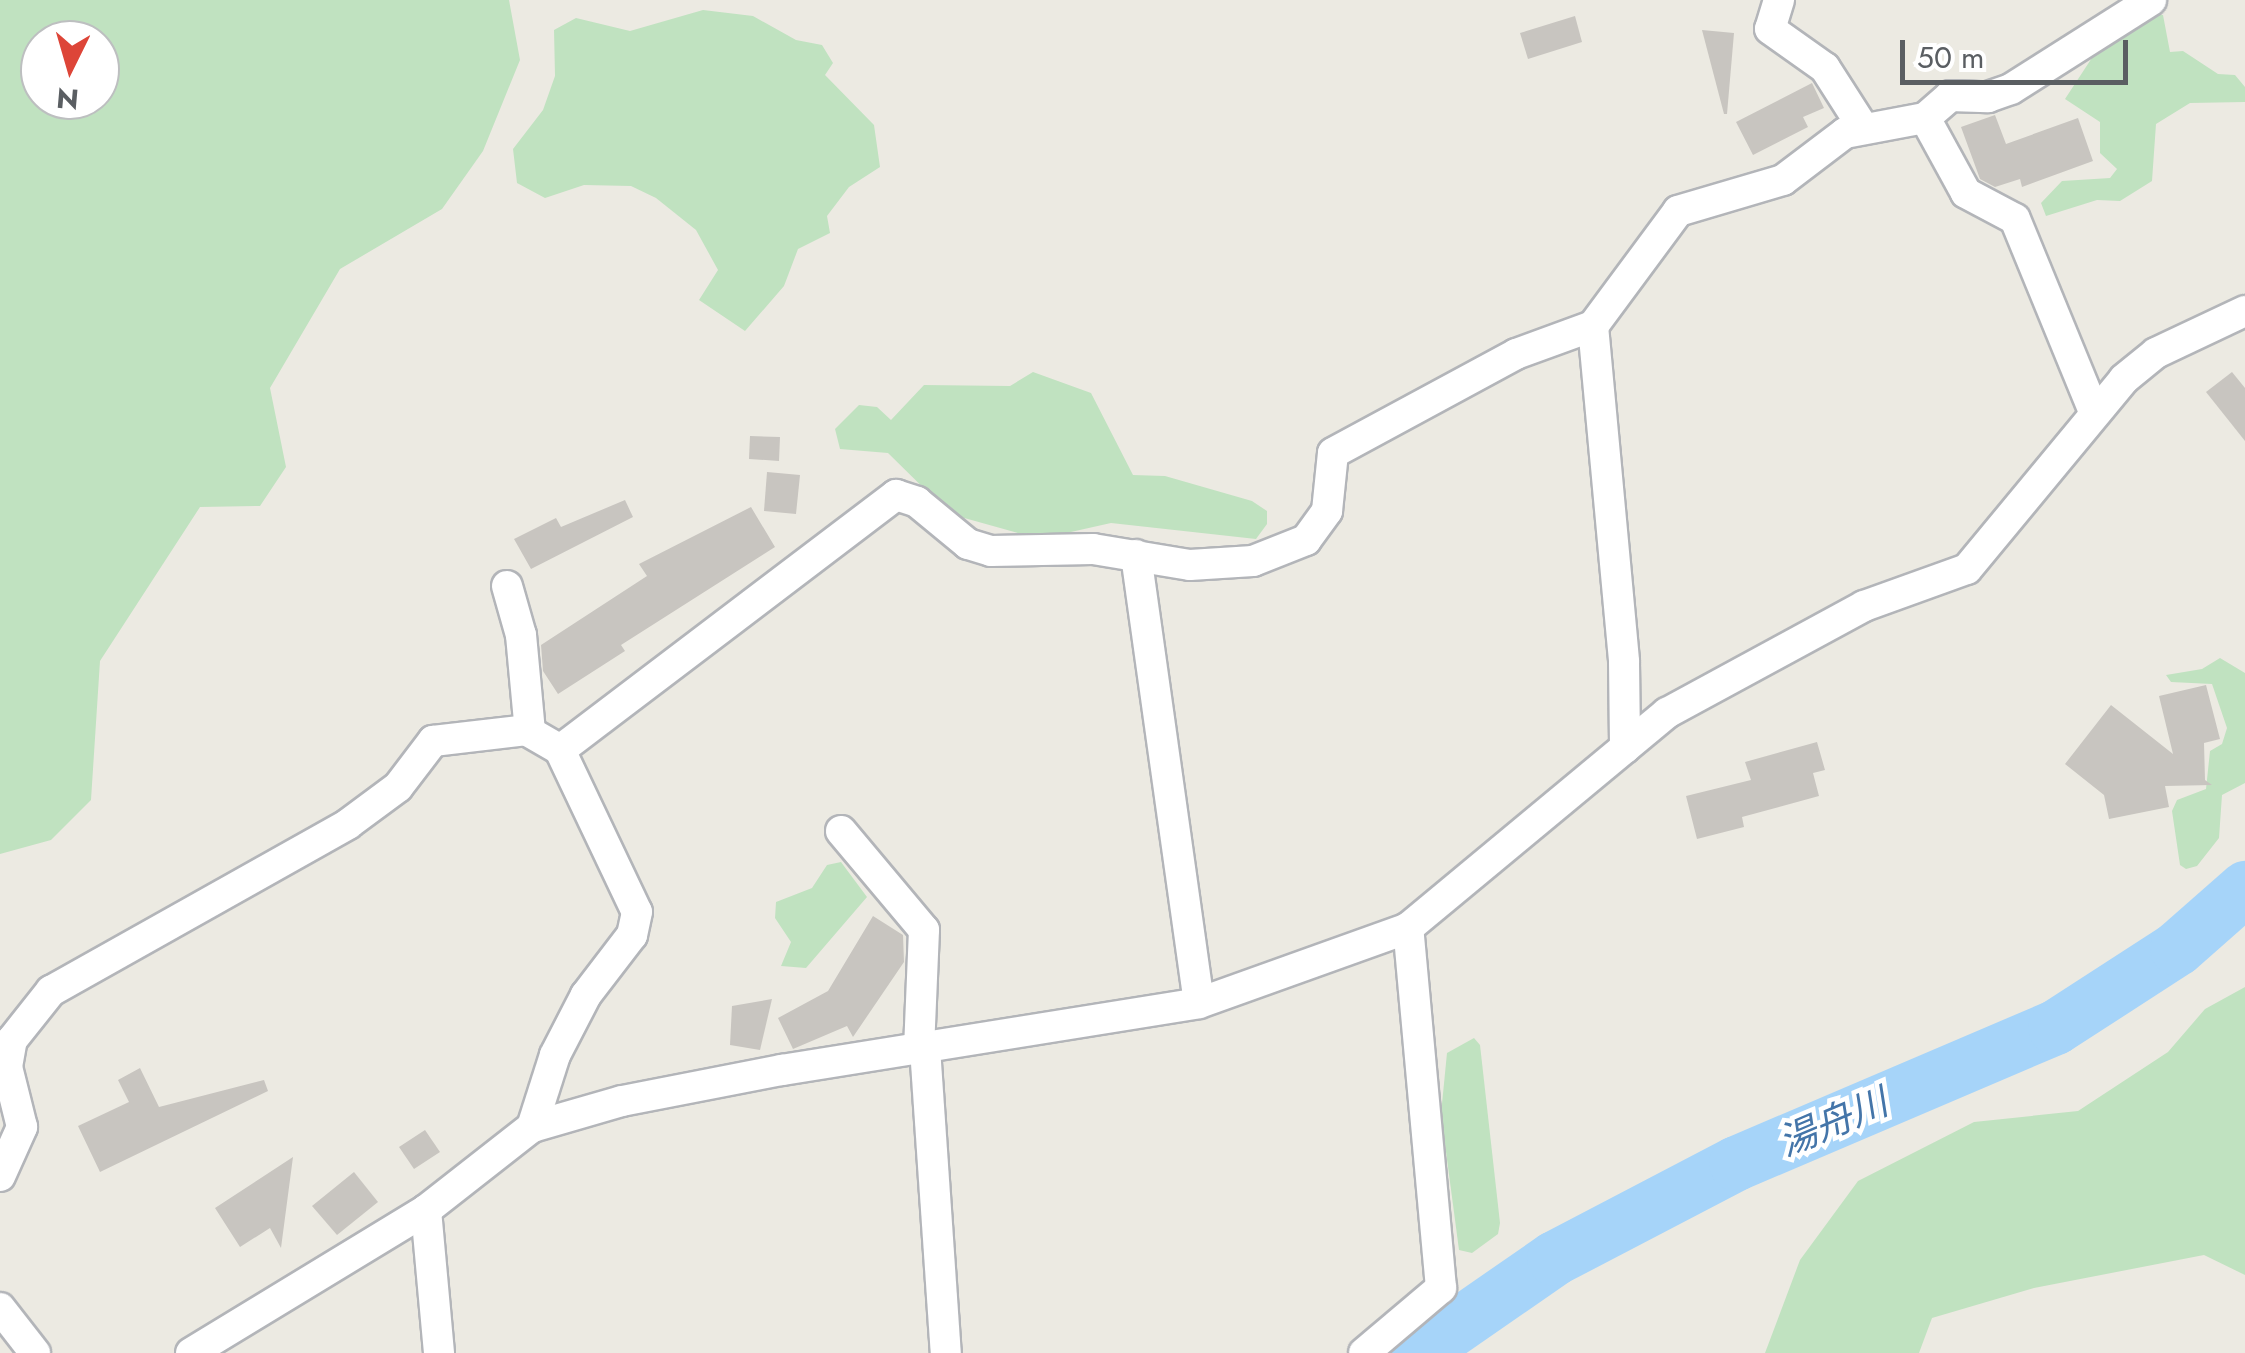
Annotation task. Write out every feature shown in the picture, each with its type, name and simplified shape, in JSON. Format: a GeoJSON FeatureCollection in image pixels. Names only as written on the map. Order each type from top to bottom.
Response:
{"type":"FeatureCollection","features":[{"type":"Feature","properties":{"kind":"street"},"geometry":{"type":"LineString","coordinates":[[1779,0],[1770,28],[1825,68],[1864,128]]}},
{"type":"Feature","properties":{"kind":"street"},"geometry":{"type":"LineString","coordinates":[[560,750],[896,495],[917,502],[968,544],[992,551],[1136,555],[1190,564],[1253,561],[1306,540],[1327,512],[1334,453],[1516,354],[1593,326],[1678,211],[1782,180],[1821,146],[1864,128],[1925,118],[1950,96],[1988,97],[2028,81],[2151,0]]}},
{"type":"Feature","properties":{"kind":"street"},"geometry":{"type":"LineString","coordinates":[[1925,118],[1966,193],[2015,219],[2094,409]]}},
{"type":"Feature","properties":{"kind":"street"},"geometry":{"type":"LineString","coordinates":[[191,1353],[426,1210],[532,1126],[622,1101],[1199,1003],[1408,928],[1667,713],[1864,606],[1967,568],[2094,409],[2156,353],[2245,310]]}},
{"type":"Feature","properties":{"kind":"street"},"geometry":{"type":"LineString","coordinates":[[1593,326],[1624,662],[1625,748]]}},
{"type":"Feature","properties":{"kind":"street"},"geometry":{"type":"LineString","coordinates":[[1136,555],[1199,1003]]}},
{"type":"Feature","properties":{"kind":"street"},"geometry":{"type":"LineString","coordinates":[[508,586],[530,722],[560,750],[637,912],[632,935],[586,995],[554,1056],[532,1126]]}},
{"type":"Feature","properties":{"kind":"street"},"geometry":{"type":"LineString","coordinates":[[0,1176],[22,1127],[8,1068],[12,1040],[51,991],[348,824],[398,787],[433,741],[530,722]]}},
{"type":"Feature","properties":{"kind":"street"},"geometry":{"type":"LineString","coordinates":[[841,831],[924,930],[922,1048],[946,1353]]}},
{"type":"Feature","properties":{"kind":"street"},"geometry":{"type":"LineString","coordinates":[[1364,1353],[1441,1288],[1408,928]]}},
{"type":"Feature","properties":{"kind":"street"},"geometry":{"type":"LineString","coordinates":[[426,1210],[438,1353]]}},
{"type":"Feature","properties":{"kind":"street"},"geometry":{"type":"LineString","coordinates":[[0,1308],[35,1353]]}},
{"type":"Feature","properties":{"kind":"green space"},"geometry":{"type":"Polygon","coordinates":[[[0,0],[509,0],[520,60],[483,151],[442,209],[340,269],[270,388],[286,467],[260,506],[200,507],[100,661],[91,800],[51,840],[0,854],[0,0]]]}},
{"type":"Feature","properties":{"kind":"green space"},"geometry":{"type":"Polygon","coordinates":[[[703,10],[753,16],[796,40],[822,45],[833,63],[825,75],[874,125],[880,167],[849,187],[827,216],[830,233],[798,249],[784,286],[745,331],[699,300],[718,270],[696,230],[656,198],[631,186],[584,185],[545,198],[517,183],[513,149],[543,110],[555,76],[554,30],[576,18],[630,31],[703,10]]]}},
{"type":"Feature","properties":{"kind":"green space"},"geometry":{"type":"Polygon","coordinates":[[[2144,13],[2163,15],[2170,52],[2183,51],[2218,74],[2235,75],[2245,87],[2245,102],[2190,103],[2156,124],[2152,181],[2120,201],[2097,200],[2046,216],[2041,203],[2062,181],[2110,178],[2117,169],[2100,153],[2100,122],[2065,99],[2101,44],[2144,13]]]}},
{"type":"Feature","properties":{"kind":"green space"},"geometry":{"type":"Polygon","coordinates":[[[1033,372],[1091,393],[1133,475],[1165,476],[1252,501],[1267,511],[1267,524],[1256,539],[1111,523],[1053,536],[1025,535],[950,514],[888,453],[840,449],[835,429],[859,405],[877,407],[891,420],[924,385],[1010,386],[1033,372]]]}},
{"type":"Feature","properties":{"kind":"green space"},"geometry":{"type":"Polygon","coordinates":[[[2220,658],[2245,673],[2245,783],[2222,795],[2219,838],[2197,866],[2186,869],[2180,865],[2172,811],[2177,800],[2206,789],[2210,751],[2222,744],[2227,728],[2212,684],[2171,682],[2166,675],[2202,669],[2220,658]]]}},
{"type":"Feature","properties":{"kind":"green space"},"geometry":{"type":"Polygon","coordinates":[[[841,862],[867,897],[806,968],[781,966],[791,942],[775,918],[776,902],[812,888],[827,865],[841,862]]]}},
{"type":"Feature","properties":{"kind":"green space"},"geometry":{"type":"Polygon","coordinates":[[[2245,987],[2245,1275],[2204,1255],[2034,1288],[1932,1318],[1919,1353],[1765,1353],[1800,1260],[1858,1181],[1974,1122],[2078,1111],[2168,1052],[2205,1009],[2245,987]]]}},
{"type":"Feature","properties":{"kind":"green space"},"geometry":{"type":"Polygon","coordinates":[[[1474,1038],[1480,1045],[1500,1223],[1498,1234],[1472,1253],[1459,1250],[1441,1114],[1447,1053],[1474,1038]]]}},
{"type":"Feature","properties":{"kind":"building"},"geometry":{"type":"Polygon","coordinates":[[[1575,16],[1582,42],[1528,59],[1520,33],[1575,16]]]}},
{"type":"Feature","properties":{"kind":"building"},"geometry":{"type":"Polygon","coordinates":[[[1702,30],[1734,33],[1727,114],[1724,114],[1702,30]]]}},
{"type":"Feature","properties":{"kind":"building"},"geometry":{"type":"Polygon","coordinates":[[[1812,83],[1824,108],[1803,117],[1808,127],[1753,155],[1736,122],[1812,83]]]}},
{"type":"Feature","properties":{"kind":"building"},"geometry":{"type":"Polygon","coordinates":[[[1995,115],[2006,144],[2078,118],[2093,161],[2022,187],[2020,179],[1995,187],[1980,179],[1961,127],[1995,115]]]}},
{"type":"Feature","properties":{"kind":"building"},"geometry":{"type":"Polygon","coordinates":[[[2232,372],[2245,388],[2245,441],[2206,392],[2232,372]]]}},
{"type":"Feature","properties":{"kind":"building"},"geometry":{"type":"Polygon","coordinates":[[[750,436],[780,437],[779,461],[749,459],[750,436]]]}},
{"type":"Feature","properties":{"kind":"building"},"geometry":{"type":"Polygon","coordinates":[[[767,472],[800,475],[796,514],[764,511],[767,472]]]}},
{"type":"Feature","properties":{"kind":"building"},"geometry":{"type":"Polygon","coordinates":[[[625,500],[633,517],[531,569],[514,539],[556,518],[561,527],[625,500]]]}},
{"type":"Feature","properties":{"kind":"building"},"geometry":{"type":"Polygon","coordinates":[[[751,507],[775,547],[621,645],[625,651],[558,694],[543,671],[541,645],[647,576],[639,564],[751,507]]]}},
{"type":"Feature","properties":{"kind":"building"},"geometry":{"type":"Polygon","coordinates":[[[2206,685],[2220,739],[2204,743],[2205,780],[2212,785],[2165,786],[2169,807],[2109,819],[2104,795],[2065,764],[2111,705],[2173,754],[2159,696],[2206,685]]]}},
{"type":"Feature","properties":{"kind":"building"},"geometry":{"type":"Polygon","coordinates":[[[1817,742],[1825,770],[1813,773],[1819,796],[1742,817],[1744,827],[1697,839],[1686,796],[1751,780],[1745,762],[1817,742]]]}},
{"type":"Feature","properties":{"kind":"building"},"geometry":{"type":"Polygon","coordinates":[[[873,916],[903,935],[904,962],[853,1037],[847,1026],[793,1049],[778,1018],[828,991],[873,916]]]}},
{"type":"Feature","properties":{"kind":"building"},"geometry":{"type":"Polygon","coordinates":[[[772,999],[760,1050],[730,1045],[732,1006],[772,999]]]}},
{"type":"Feature","properties":{"kind":"building"},"geometry":{"type":"Polygon","coordinates":[[[140,1068],[159,1107],[264,1080],[268,1091],[100,1172],[78,1126],[129,1102],[118,1080],[140,1068]]]}},
{"type":"Feature","properties":{"kind":"building"},"geometry":{"type":"Polygon","coordinates":[[[425,1130],[440,1152],[414,1169],[399,1147],[425,1130]]]}},
{"type":"Feature","properties":{"kind":"building"},"geometry":{"type":"Polygon","coordinates":[[[293,1157],[281,1248],[270,1228],[240,1247],[215,1208],[293,1157]]]}},
{"type":"Feature","properties":{"kind":"building"},"geometry":{"type":"Polygon","coordinates":[[[354,1172],[378,1202],[337,1235],[312,1206],[354,1172]]]}},
{"type":"Feature","properties":{"kind":"waterway","name":"湯舟川"},"geometry":{"type":"LineString","coordinates":[[1417,1353],[1554,1258],[1736,1163],[2055,1027],[2177,948],[2245,888]]}}]}
